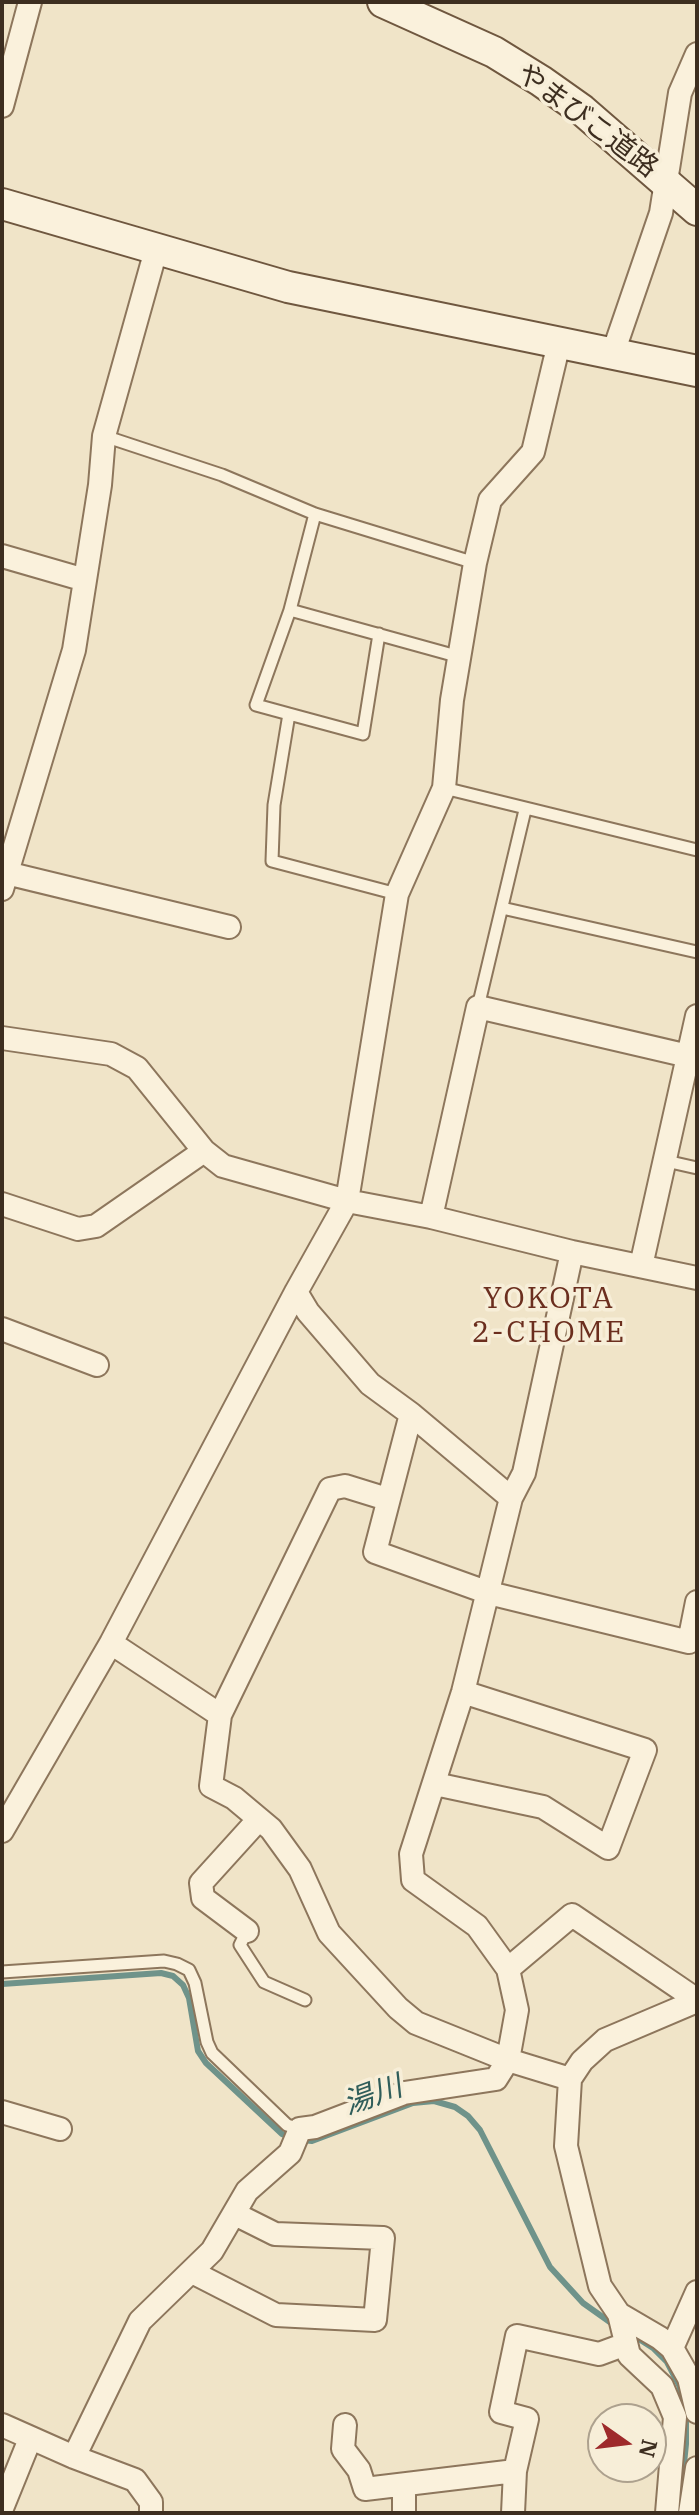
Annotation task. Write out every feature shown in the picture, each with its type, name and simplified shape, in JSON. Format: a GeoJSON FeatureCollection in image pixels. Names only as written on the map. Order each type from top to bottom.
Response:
{"type":"FeatureCollection","features":[{"type":"Feature","properties":{"kind":"street"},"geometry":{"type":"LineString","coordinates":[[2,106],[30,2]]}},
{"type":"Feature","properties":{"kind":"street","name":"やまびこ道路"},"geometry":{"type":"LineString","coordinates":[[383,2],[494,52],[541,81],[582,110],[697,210]]}},
{"type":"Feature","properties":{"kind":"street"},"geometry":{"type":"LineString","coordinates":[[613,353],[661,213],[680,93],[697,54]]}},
{"type":"Feature","properties":{"kind":"street"},"geometry":{"type":"LineString","coordinates":[[2,204],[288,287],[697,371]]}},
{"type":"Feature","properties":{"kind":"street"},"geometry":{"type":"LineString","coordinates":[[156,250],[104,436],[100,485],[74,650],[4,878],[229,927]]}},
{"type":"Feature","properties":{"kind":"street"},"geometry":{"type":"LineString","coordinates":[[5,1817],[111,1643],[347,1201],[397,894],[444,788],[452,700],[475,563],[490,500],[533,452],[559,343]]}},
{"type":"Feature","properties":{"kind":"street"},"geometry":{"type":"LineString","coordinates":[[2,556],[85,580]]}},
{"type":"Feature","properties":{"kind":"street"},"geometry":{"type":"LineString","coordinates":[[431,1217],[478,1007],[693,1057]]}},
{"type":"Feature","properties":{"kind":"street"},"geometry":{"type":"LineString","coordinates":[[641,1266],[693,1057],[697,1016]]}},
{"type":"Feature","properties":{"kind":"street"},"geometry":{"type":"LineString","coordinates":[[2,1038],[111,1054],[137,1068],[204,1151],[223,1166],[347,1201],[431,1217],[572,1252],[697,1278]]}},
{"type":"Feature","properties":{"kind":"street"},"geometry":{"type":"LineString","coordinates":[[2,1204],[78,1229],[96,1226],[204,1151]]}},
{"type":"Feature","properties":{"kind":"street"},"geometry":{"type":"LineString","coordinates":[[74,2457],[140,2321],[212,2251],[247,2191],[290,2153],[300,2129],[315,2127],[404,2093],[496,2079],[508,2060],[517,2010],[508,1969],[477,1926],[413,1880],[411,1854],[463,1692],[511,1498],[524,1473],[572,1252]]}},
{"type":"Feature","properties":{"kind":"street"},"geometry":{"type":"LineString","coordinates":[[296,1292],[308,1312],[370,1384],[411,1414],[511,1498]]}},
{"type":"Feature","properties":{"kind":"street"},"geometry":{"type":"LineString","coordinates":[[2,1329],[97,1365]]}},
{"type":"Feature","properties":{"kind":"street"},"geometry":{"type":"LineString","coordinates":[[411,1414],[375,1552],[489,1593],[689,1642],[697,1602]]}},
{"type":"Feature","properties":{"kind":"street"},"geometry":{"type":"LineString","coordinates":[[387,1499],[345,1486],[330,1489],[220,1715],[211,1786],[234,1798],[271,1829],[300,1869],[329,1933],[398,2008],[416,2023],[508,2060],[570,2079]]}},
{"type":"Feature","properties":{"kind":"street"},"geometry":{"type":"LineString","coordinates":[[111,1643],[220,1715]]}},
{"type":"Feature","properties":{"kind":"street"},"geometry":{"type":"LineString","coordinates":[[435,1784],[543,1807],[608,1848],[645,1750],[463,1692]]}},
{"type":"Feature","properties":{"kind":"street"},"geometry":{"type":"LineString","coordinates":[[247,1931],[203,1898],[201,1883],[259,1819]]}},
{"type":"Feature","properties":{"kind":"street"},"geometry":{"type":"LineString","coordinates":[[508,1969],[572,1915],[697,2001]]}},
{"type":"Feature","properties":{"kind":"street"},"geometry":{"type":"LineString","coordinates":[[667,2513],[675,2417],[662,2386],[629,2355],[619,2314],[600,2286],[566,2146],[570,2079],[582,2061],[605,2040],[697,2001]]}},
{"type":"Feature","properties":{"kind":"street"},"geometry":{"type":"LineString","coordinates":[[2,2112],[60,2129]]}},
{"type":"Feature","properties":{"kind":"street"},"geometry":{"type":"LineString","coordinates":[[192,2272],[276,2315],[375,2320],[383,2238],[275,2234],[235,2214]]}},
{"type":"Feature","properties":{"kind":"street"},"geometry":{"type":"LineString","coordinates":[[672,2348],[696,2295]]}},
{"type":"Feature","properties":{"kind":"street"},"geometry":{"type":"LineString","coordinates":[[619,2314],[672,2348],[689,2378],[697,2412]]}},
{"type":"Feature","properties":{"kind":"street"},"geometry":{"type":"LineString","coordinates":[[513,2513],[515,2471],[527,2419],[501,2412],[517,2336],[599,2354],[626,2344]]}},
{"type":"Feature","properties":{"kind":"street"},"geometry":{"type":"LineString","coordinates":[[2,2425],[135,2480],[151,2502],[151,2513]]}},
{"type":"Feature","properties":{"kind":"street"},"geometry":{"type":"LineString","coordinates":[[345,2425],[343,2449],[359,2470],[365,2489],[515,2471]]}},
{"type":"Feature","properties":{"kind":"street"},"geometry":{"type":"LineString","coordinates":[[2,2508],[30,2439]]}},
{"type":"Feature","properties":{"kind":"street"},"geometry":{"type":"LineString","coordinates":[[690,2513],[697,2468]]}},
{"type":"Feature","properties":{"kind":"street"},"geometry":{"type":"LineString","coordinates":[[404,2485],[404,2513]]}},
{"type":"Feature","properties":{"kind":"lane"},"geometry":{"type":"LineString","coordinates":[[104,436],[222,475],[315,514],[475,563]]}},
{"type":"Feature","properties":{"kind":"lane"},"geometry":{"type":"LineString","coordinates":[[315,514],[290,610],[256,705],[363,734],[379,634]]}},
{"type":"Feature","properties":{"kind":"lane"},"geometry":{"type":"LineString","coordinates":[[290,610],[460,657]]}},
{"type":"Feature","properties":{"kind":"lane"},"geometry":{"type":"LineString","coordinates":[[289,714],[274,805],[272,861],[397,894]]}},
{"type":"Feature","properties":{"kind":"lane"},"geometry":{"type":"LineString","coordinates":[[444,788],[697,850]]}},
{"type":"Feature","properties":{"kind":"lane"},"geometry":{"type":"LineString","coordinates":[[478,1007],[525,810]]}},
{"type":"Feature","properties":{"kind":"lane"},"geometry":{"type":"LineString","coordinates":[[502,908],[697,952]]}},
{"type":"Feature","properties":{"kind":"lane"},"geometry":{"type":"LineString","coordinates":[[666,1161],[697,1168]]}},
{"type":"Feature","properties":{"kind":"lane"},"geometry":{"type":"LineString","coordinates":[[247,1931],[240,1945],[264,1982],[305,2000]]}},
{"type":"Feature","properties":{"kind":"lane"},"geometry":{"type":"LineString","coordinates":[[2,1972],[164,1961],[189,1970],[212,2053],[287,2125],[300,2129]]}},
{"type":"Feature","properties":{"kind":"waterway","name":"湯川"},"geometry":{"type":"LineString","coordinates":[[2,1984],[161,1973],[173,1976],[183,1985],[189,1998],[198,2051],[206,2063],[282,2134],[291,2138]]}},
{"type":"Feature","properties":{"kind":"waterway","name":"湯川"},"geometry":{"type":"LineString","coordinates":[[302,2140],[312,2141],[413,2103],[434,2101],[455,2107],[480,2130],[550,2267],[583,2303],[614,2325]]}},
{"type":"Feature","properties":{"kind":"waterway","name":"湯川"},"geometry":{"type":"LineString","coordinates":[[631,2334],[653,2348],[667,2362],[679,2385],[686,2411],[679,2513]]}},
{"type":"Feature","properties":{"kind":"district","name":"YOKOTA 2-CHOME"},"geometry":{"type":"Point","coordinates":[549,1316]}}]}
